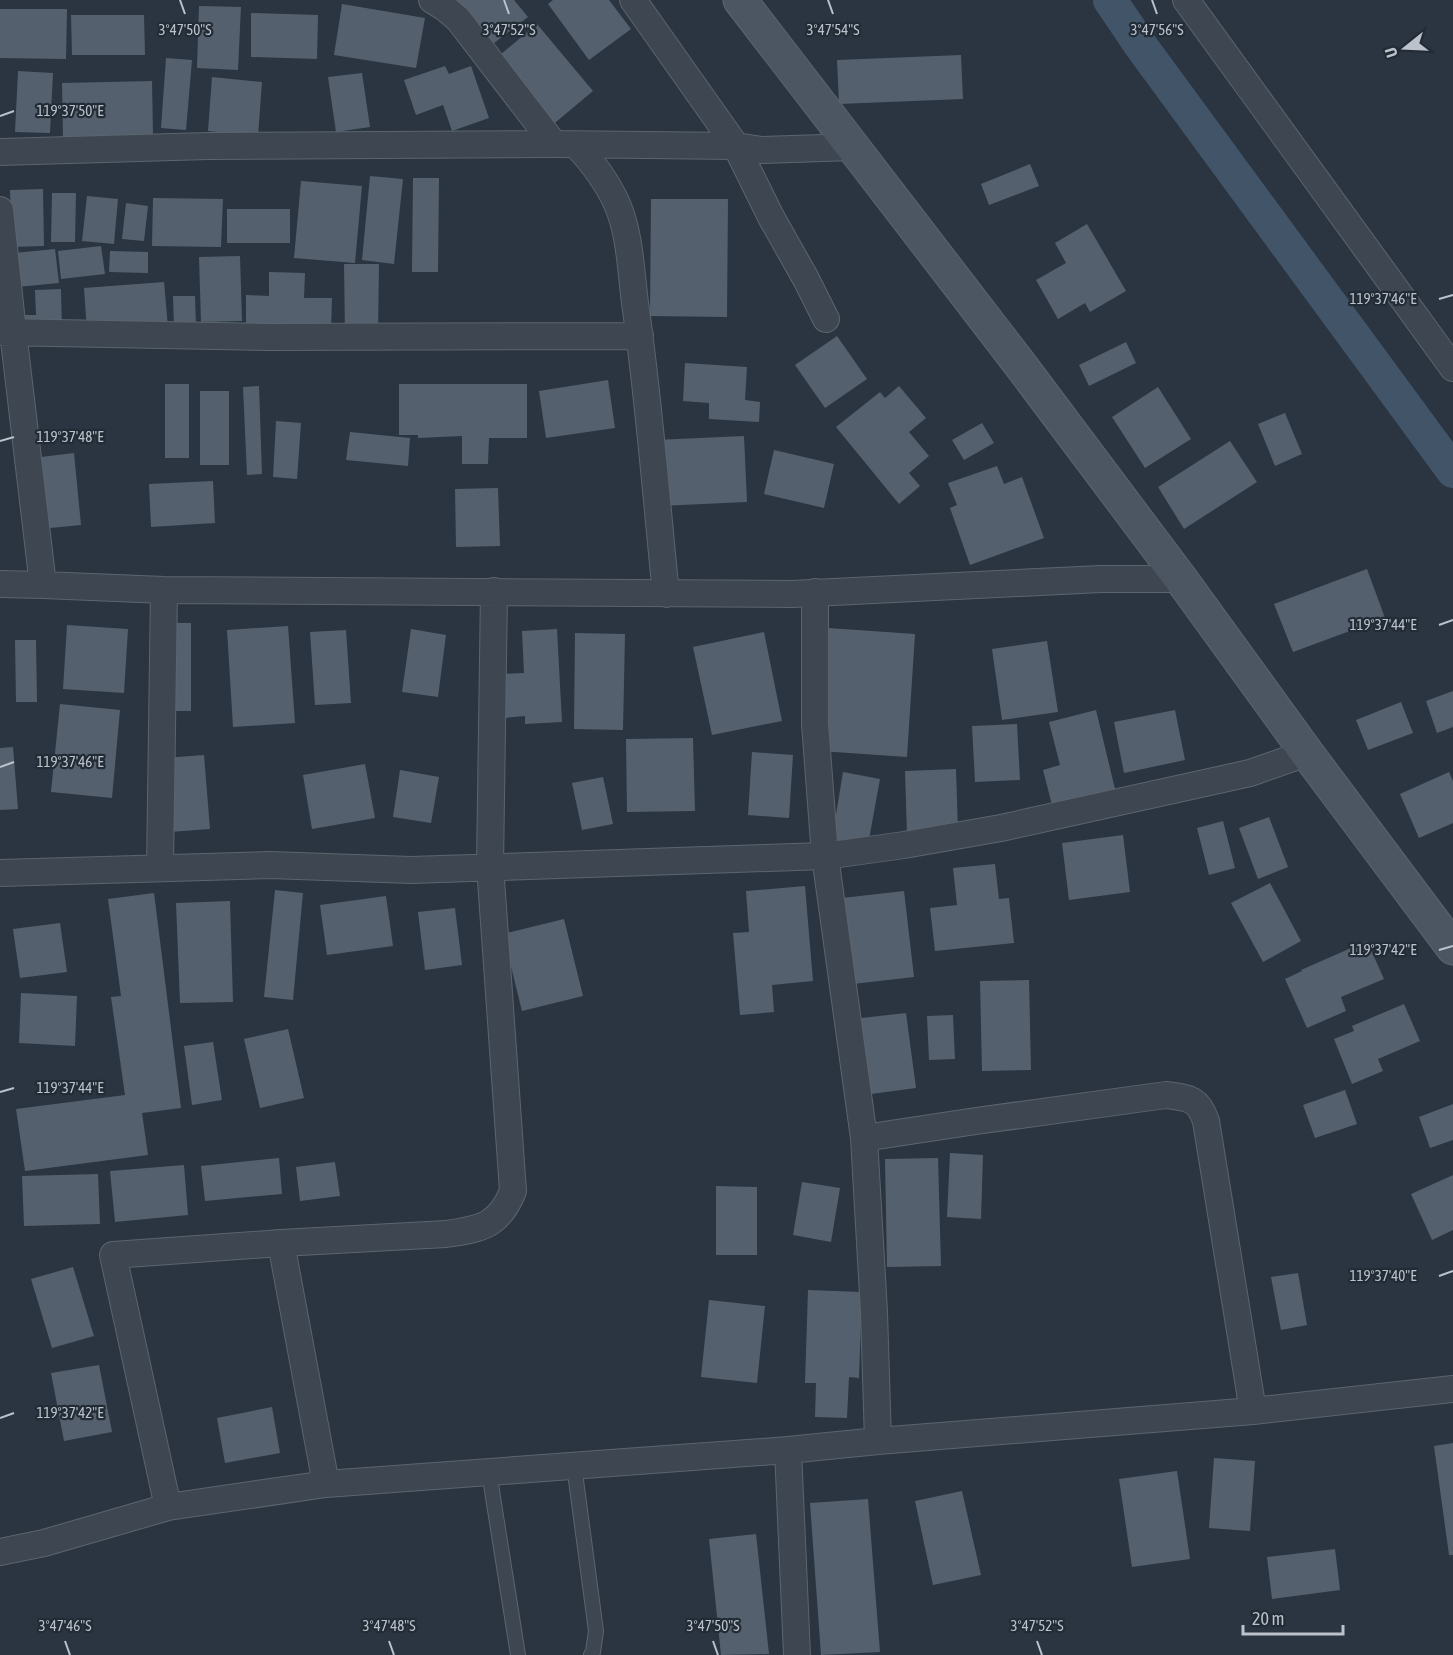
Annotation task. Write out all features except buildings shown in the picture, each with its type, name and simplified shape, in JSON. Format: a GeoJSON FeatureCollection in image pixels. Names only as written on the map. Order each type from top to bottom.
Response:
{"type":"FeatureCollection","features":[{"type":"Feature","properties":{"kind":"street"},"geometry":{"type":"LineString","coordinates":[[432,0],[458,20],[565,145],[596,167],[618,205],[624,225],[640,336],[666,594]]}},
{"type":"Feature","properties":{"kind":"street"},"geometry":{"type":"LineString","coordinates":[[633,0],[736,146],[826,319]]}},
{"type":"Feature","properties":{"kind":"street"},"geometry":{"type":"LineString","coordinates":[[740,0],[1012,353],[1181,579],[1306,753],[1453,948]]}},
{"type":"Feature","properties":{"kind":"street"},"geometry":{"type":"LineString","coordinates":[[1186,0],[1453,368]]}},
{"type":"Feature","properties":{"kind":"street"},"geometry":{"type":"LineString","coordinates":[[0,152],[208,146],[736,146],[762,150],[854,147]]}},
{"type":"Feature","properties":{"kind":"street"},"geometry":{"type":"LineString","coordinates":[[0,210],[6,332],[44,585]]}},
{"type":"Feature","properties":{"kind":"street"},"geometry":{"type":"LineString","coordinates":[[6,332],[268,337],[640,336]]}},
{"type":"Feature","properties":{"kind":"street"},"geometry":{"type":"LineString","coordinates":[[0,584],[164,590],[792,594],[1101,579],[1181,579]]}},
{"type":"Feature","properties":{"kind":"street"},"geometry":{"type":"LineString","coordinates":[[160,868],[164,590]]}},
{"type":"Feature","properties":{"kind":"street"},"geometry":{"type":"LineString","coordinates":[[168,1507],[113,1255],[472,1230],[491,1222],[507,1207],[513,1191],[490,866],[494,591]]}},
{"type":"Feature","properties":{"kind":"street"},"geometry":{"type":"LineString","coordinates":[[815,592],[815,724],[825,856],[864,1138],[874,1312],[878,1441]]}},
{"type":"Feature","properties":{"kind":"street"},"geometry":{"type":"LineString","coordinates":[[0,873],[270,866],[411,870],[825,856],[1001,828],[1250,773],[1306,753]]}},
{"type":"Feature","properties":{"kind":"street"},"geometry":{"type":"LineString","coordinates":[[864,1138],[1166,1095],[1189,1098],[1202,1108],[1206,1121],[1253,1412]]}},
{"type":"Feature","properties":{"kind":"street"},"geometry":{"type":"LineString","coordinates":[[281,1243],[326,1484]]}},
{"type":"Feature","properties":{"kind":"street"},"geometry":{"type":"LineString","coordinates":[[0,1552],[44,1543],[168,1507],[326,1484],[788,1450],[1253,1412],[1453,1389]]}},
{"type":"Feature","properties":{"kind":"street"},"geometry":{"type":"LineString","coordinates":[[788,1450],[797,1655]]}},
{"type":"Feature","properties":{"kind":"lane"},"geometry":{"type":"LineString","coordinates":[[574,1465],[596,1631],[591,1655]]}},
{"type":"Feature","properties":{"kind":"lane"},"geometry":{"type":"LineString","coordinates":[[489,1472],[518,1655]]}},
{"type":"Feature","properties":{"kind":"waterway"},"geometry":{"type":"LineString","coordinates":[[1110,0],[1141,46],[1453,471]]}}]}
